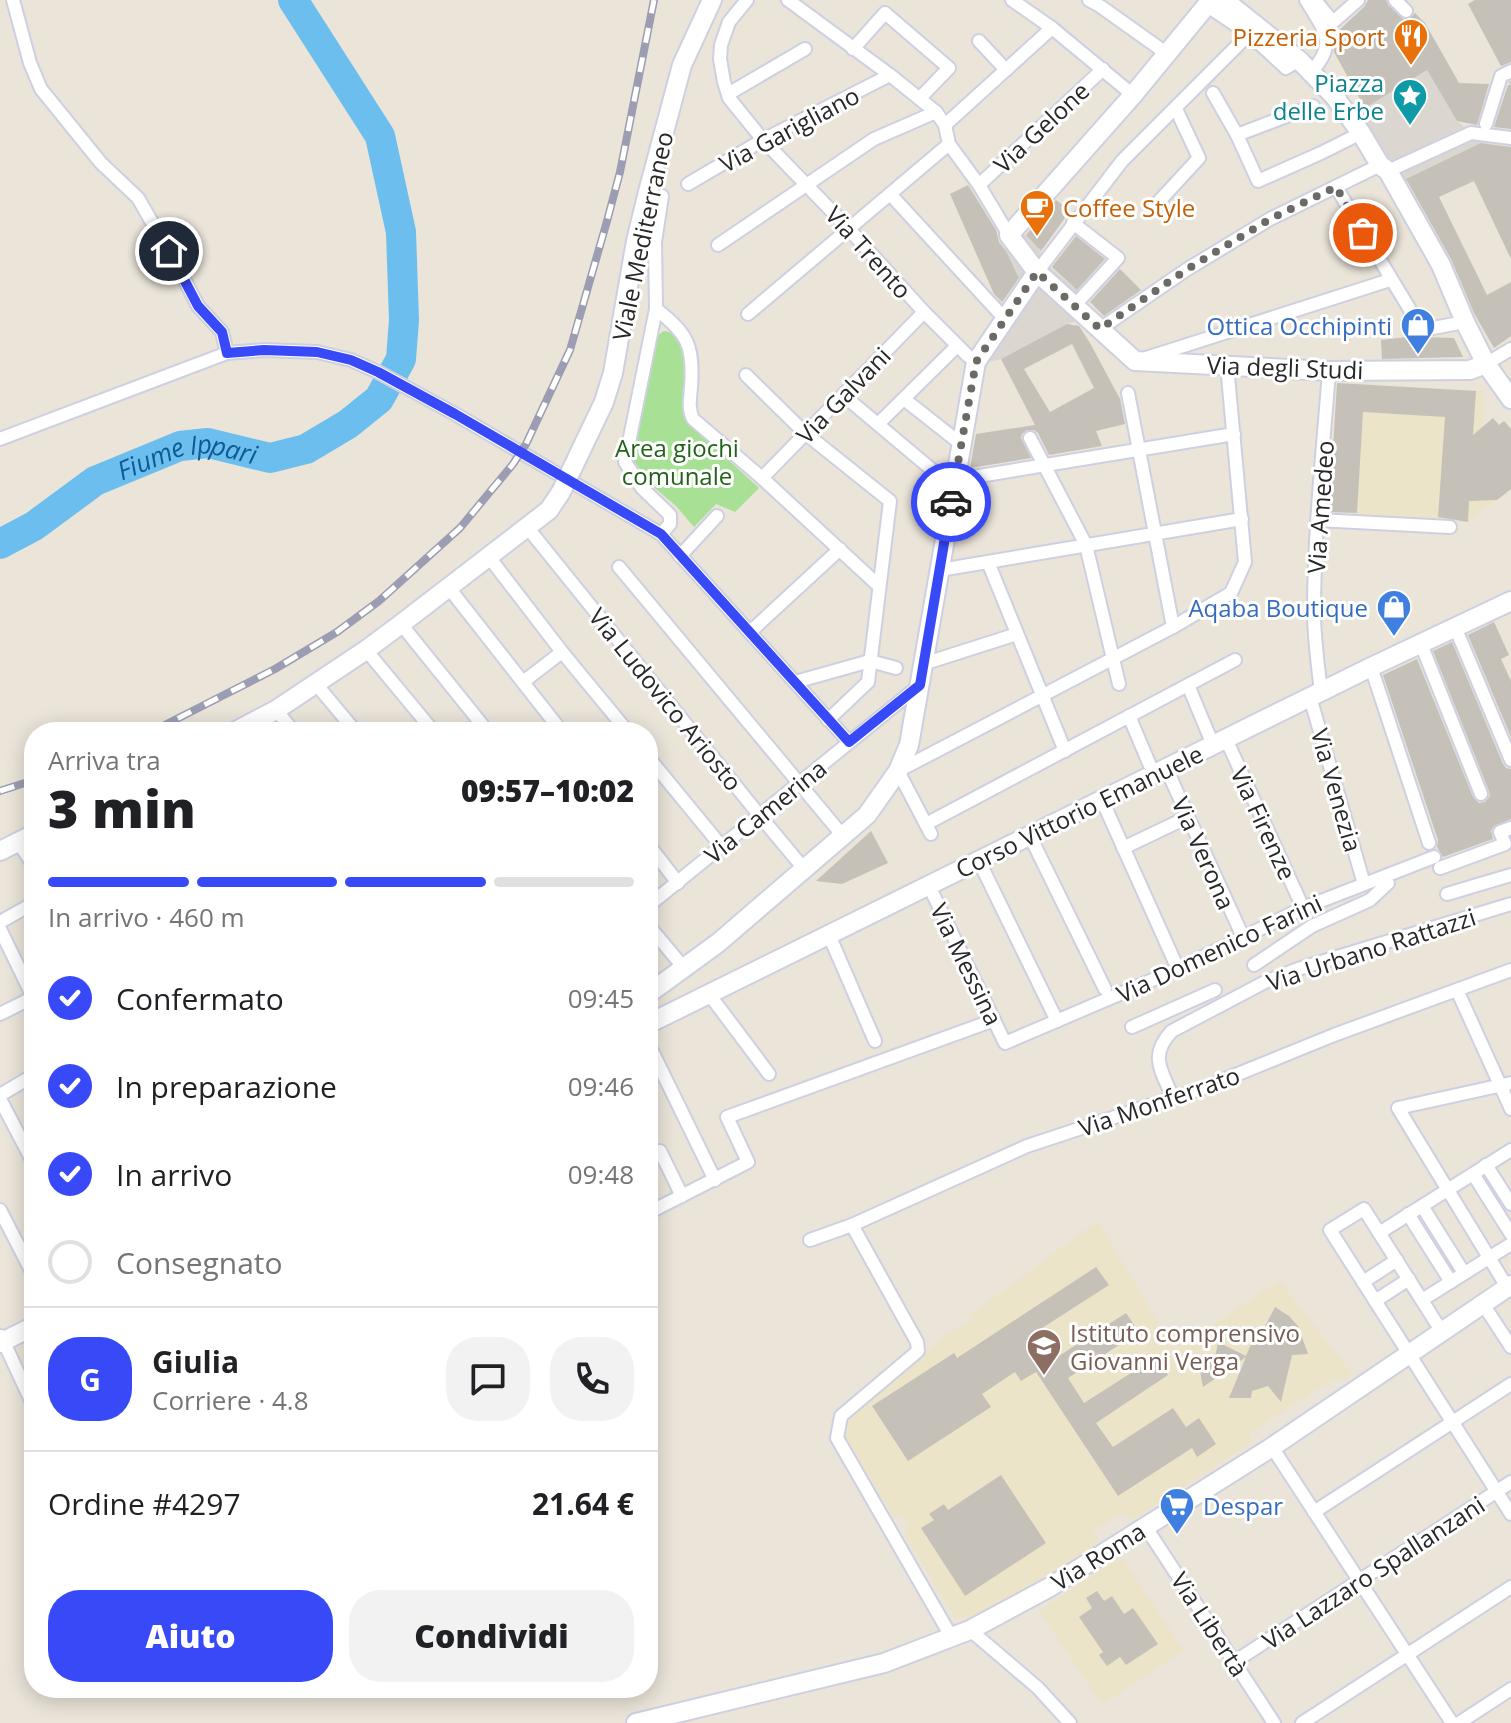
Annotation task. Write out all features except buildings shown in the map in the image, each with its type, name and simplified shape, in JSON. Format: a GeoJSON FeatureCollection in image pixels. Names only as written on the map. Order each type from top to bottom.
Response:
{"type":"FeatureCollection","features":[{"type":"Feature","properties":{"kind":"street"},"geometry":{"type":"LineString","coordinates":[[13,0],[30,63],[41,89],[101,163],[138,198],[198,306],[222,332],[227,353]]}},
{"type":"Feature","properties":{"kind":"street","name":"Viale Mediterraneo"},"geometry":{"type":"LineString","coordinates":[[527,527],[549,510],[561,492],[604,402],[645,242],[682,65],[712,0]]}},
{"type":"Feature","properties":{"kind":"street"},"geometry":{"type":"LineString","coordinates":[[747,0],[729,22],[721,45],[720,59],[728,94],[805,49]]}},
{"type":"Feature","properties":{"kind":"street"},"geometry":{"type":"LineString","coordinates":[[788,0],[936,112],[945,125],[949,144],[979,185],[1009,235],[1075,305],[1135,361],[1390,280]]}},
{"type":"Feature","properties":{"kind":"street"},"geometry":{"type":"LineString","coordinates":[[1012,0],[1052,28],[1133,95]]}},
{"type":"Feature","properties":{"kind":"street"},"geometry":{"type":"LineString","coordinates":[[1089,0],[1166,53]]}},
{"type":"Feature","properties":{"kind":"street"},"geometry":{"type":"LineString","coordinates":[[1213,1],[1286,68],[1305,66],[1323,59],[1326,35],[1306,0]]}},
{"type":"Feature","properties":{"kind":"street"},"geometry":{"type":"LineString","coordinates":[[1315,0],[1333,22],[1358,0]]}},
{"type":"Feature","properties":{"kind":"street"},"geometry":{"type":"LineString","coordinates":[[1395,0],[1406,11]]}},
{"type":"Feature","properties":{"kind":"street"},"geometry":{"type":"LineString","coordinates":[[1009,235],[1213,1]]}},
{"type":"Feature","properties":{"kind":"street"},"geometry":{"type":"LineString","coordinates":[[1213,1],[1305,66],[1334,96],[1384,168],[1441,265],[1486,364],[1511,399]]}},
{"type":"Feature","properties":{"kind":"street"},"geometry":{"type":"LineString","coordinates":[[853,49],[885,13],[949,68],[920,98]]}},
{"type":"Feature","properties":{"kind":"street"},"geometry":{"type":"LineString","coordinates":[[945,125],[1052,28]]}},
{"type":"Feature","properties":{"kind":"street"},"geometry":{"type":"LineString","coordinates":[[658,985],[718,943],[867,815],[898,771],[909,745],[940,570],[946,477],[961,444],[976,362],[1041,266],[1122,161],[1249,34]]}},
{"type":"Feature","properties":{"kind":"street"},"geometry":{"type":"LineString","coordinates":[[979,41],[1006,70]]}},
{"type":"Feature","properties":{"kind":"street","name":"Via Gelone"},"geometry":{"type":"LineString","coordinates":[[979,185],[1103,69]]}},
{"type":"Feature","properties":{"kind":"street"},"geometry":{"type":"LineString","coordinates":[[1486,124],[1501,76],[1511,71]]}},
{"type":"Feature","properties":{"kind":"street","name":"Via Garigliano"},"geometry":{"type":"LineString","coordinates":[[688,184],[763,140],[890,75]]}},
{"type":"Feature","properties":{"kind":"street"},"geometry":{"type":"LineString","coordinates":[[1213,93],[1258,181],[1361,133]]}},
{"type":"Feature","properties":{"kind":"street","name":"Via Trento"},"geometry":{"type":"LineString","coordinates":[[728,94],[763,140],[924,312],[976,362]]}},
{"type":"Feature","properties":{"kind":"street"},"geometry":{"type":"LineString","coordinates":[[1237,135],[1313,106]]}},
{"type":"Feature","properties":{"kind":"street"},"geometry":{"type":"LineString","coordinates":[[1152,209],[1199,158],[1176,109]]}},
{"type":"Feature","properties":{"kind":"street"},"geometry":{"type":"LineString","coordinates":[[718,245],[874,139],[936,112]]}},
{"type":"Feature","properties":{"kind":"street"},"geometry":{"type":"LineString","coordinates":[[1100,329],[1186,270],[1270,219],[1336,187],[1471,133],[1511,138]]}},
{"type":"Feature","properties":{"kind":"street"},"geometry":{"type":"LineString","coordinates":[[748,314],[949,144]]}},
{"type":"Feature","properties":{"kind":"street"},"geometry":{"type":"LineString","coordinates":[[1336,187],[1421,328],[1465,322]]}},
{"type":"Feature","properties":{"kind":"street"},"geometry":{"type":"LineString","coordinates":[[890,194],[1004,318]]}},
{"type":"Feature","properties":{"kind":"street"},"geometry":{"type":"LineString","coordinates":[[661,534],[670,524],[670,515],[642,488],[625,462],[656,309],[645,242],[662,196]]}},
{"type":"Feature","properties":{"kind":"street"},"geometry":{"type":"LineString","coordinates":[[1073,223],[1118,258],[1075,305]]}},
{"type":"Feature","properties":{"kind":"street"},"geometry":{"type":"LineString","coordinates":[[656,309],[676,325],[691,353],[689,411],[693,419],[879,586]]}},
{"type":"Feature","properties":{"kind":"street","name":"Via Galvani"},"geometry":{"type":"LineString","coordinates":[[762,478],[924,312]]}},
{"type":"Feature","properties":{"kind":"street"},"geometry":{"type":"LineString","coordinates":[[878,424],[957,346]]}},
{"type":"Feature","properties":{"kind":"street","name":"Via degli Studi"},"geometry":{"type":"LineString","coordinates":[[1135,361],[1329,371],[1470,370],[1511,349]]}},
{"type":"Feature","properties":{"kind":"street"},"geometry":{"type":"LineString","coordinates":[[0,439],[227,353],[264,350],[317,352],[351,360],[455,414],[661,534],[849,742]]}},
{"type":"Feature","properties":{"kind":"street"},"geometry":{"type":"LineString","coordinates":[[898,771],[1173,627],[1231,593],[1245,562],[1227,365]]}},
{"type":"Feature","properties":{"kind":"street","name":"Via Amedeo"},"geometry":{"type":"LineString","coordinates":[[1316,695],[1314,611],[1329,371]]}},
{"type":"Feature","properties":{"kind":"street"},"geometry":{"type":"LineString","coordinates":[[746,375],[805,433],[890,501],[868,682],[828,720]]}},
{"type":"Feature","properties":{"kind":"street"},"geometry":{"type":"LineString","coordinates":[[1128,393],[1173,627]]}},
{"type":"Feature","properties":{"kind":"street"},"geometry":{"type":"LineString","coordinates":[[843,395],[946,477],[1044,466],[1234,434]]}},
{"type":"Feature","properties":{"kind":"street"},"geometry":{"type":"LineString","coordinates":[[904,399],[961,444]]}},
{"type":"Feature","properties":{"kind":"street"},"geometry":{"type":"LineString","coordinates":[[1030,438],[1086,545],[1119,684]]}},
{"type":"Feature","properties":{"kind":"street"},"geometry":{"type":"LineString","coordinates":[[680,556],[717,516]]}},
{"type":"Feature","properties":{"kind":"street"},"geometry":{"type":"LineString","coordinates":[[940,570],[1242,519]]}},
{"type":"Feature","properties":{"kind":"street"},"geometry":{"type":"LineString","coordinates":[[1318,520],[1450,527]]}},
{"type":"Feature","properties":{"kind":"street"},"geometry":{"type":"LineString","coordinates":[[258,722],[366,650],[527,527]]}},
{"type":"Feature","properties":{"kind":"street","name":"Via Ludovico Ariosto"},"geometry":{"type":"LineString","coordinates":[[527,527],[805,870]]}},
{"type":"Feature","properties":{"kind":"street"},"geometry":{"type":"LineString","coordinates":[[750,632],[840,549]]}},
{"type":"Feature","properties":{"kind":"street"},"geometry":{"type":"LineString","coordinates":[[489,557],[620,722]]}},
{"type":"Feature","properties":{"kind":"street"},"geometry":{"type":"LineString","coordinates":[[988,562],[1065,751]]}},
{"type":"Feature","properties":{"kind":"street"},"geometry":{"type":"LineString","coordinates":[[619,567],[843,836]]}},
{"type":"Feature","properties":{"kind":"street"},"geometry":{"type":"LineString","coordinates":[[449,588],[554,722]]}},
{"type":"Feature","properties":{"kind":"street","name":"Corso Vittorio Emanuele"},"geometry":{"type":"LineString","coordinates":[[658,1019],[1511,601]]}},
{"type":"Feature","properties":{"kind":"street"},"geometry":{"type":"LineString","coordinates":[[401,624],[480,722]]}},
{"type":"Feature","properties":{"kind":"street"},"geometry":{"type":"LineString","coordinates":[[1455,627],[1511,760]]}},
{"type":"Feature","properties":{"kind":"street"},"geometry":{"type":"LineString","coordinates":[[923,664],[1017,634]]}},
{"type":"Feature","properties":{"kind":"street"},"geometry":{"type":"LineString","coordinates":[[1421,644],[1481,794]]}},
{"type":"Feature","properties":{"kind":"street"},"geometry":{"type":"LineString","coordinates":[[366,650],[426,722]]}},
{"type":"Feature","properties":{"kind":"street"},"geometry":{"type":"LineString","coordinates":[[523,682],[562,652]]}},
{"type":"Feature","properties":{"kind":"street"},"geometry":{"type":"LineString","coordinates":[[898,771],[928,829],[1235,660]]}},
{"type":"Feature","properties":{"kind":"street"},"geometry":{"type":"LineString","coordinates":[[795,682],[870,661],[896,668]]}},
{"type":"Feature","properties":{"kind":"street"},"geometry":{"type":"LineString","coordinates":[[1371,667],[1429,843]]}},
{"type":"Feature","properties":{"kind":"street"},"geometry":{"type":"LineString","coordinates":[[316,684],[348,722]]}},
{"type":"Feature","properties":{"kind":"street","name":"Via Camerina"},"geometry":{"type":"LineString","coordinates":[[658,898],[920,685]]}},
{"type":"Feature","properties":{"kind":"street","name":"Via Firenze"},"geometry":{"type":"LineString","coordinates":[[1188,685],[1303,908]]}},
{"type":"Feature","properties":{"kind":"street","name":"Via Venezia"},"geometry":{"type":"LineString","coordinates":[[1316,695],[1364,884]]}},
{"type":"Feature","properties":{"kind":"street"},"geometry":{"type":"LineString","coordinates":[[276,710],[286,722]]}},
{"type":"Feature","properties":{"kind":"street","name":"Via Verona"},"geometry":{"type":"LineString","coordinates":[[1129,716],[1188,817],[1243,937]]}},
{"type":"Feature","properties":{"kind":"street"},"geometry":{"type":"LineString","coordinates":[[658,769],[722,847]]}},
{"type":"Feature","properties":{"kind":"street"},"geometry":{"type":"LineString","coordinates":[[1102,800],[1178,969]]}},
{"type":"Feature","properties":{"kind":"street"},"geometry":{"type":"LineString","coordinates":[[1123,848],[1188,817]]}},
{"type":"Feature","properties":{"kind":"street","name":"Via Domenico Farini"},"geometry":{"type":"LineString","coordinates":[[1005,1043],[1178,969],[1303,908],[1364,884],[1505,844],[1500,832],[1511,828]]}},
{"type":"Feature","properties":{"kind":"street"},"geometry":{"type":"LineString","coordinates":[[1030,836],[1105,989]]}},
{"type":"Feature","properties":{"kind":"street"},"geometry":{"type":"LineString","coordinates":[[0,851],[24,839]]}},
{"type":"Feature","properties":{"kind":"street"},"geometry":{"type":"LineString","coordinates":[[658,857],[678,883]]}},
{"type":"Feature","properties":{"kind":"street"},"geometry":{"type":"LineString","coordinates":[[979,861],[1057,1021]]}},
{"type":"Feature","properties":{"kind":"street"},"geometry":{"type":"LineString","coordinates":[[1447,894],[1511,875]]}},
{"type":"Feature","properties":{"kind":"street"},"geometry":{"type":"LineString","coordinates":[[1254,965],[1312,926],[1370,900],[1388,883]]}},
{"type":"Feature","properties":{"kind":"street","name":"Via Messina"},"geometry":{"type":"LineString","coordinates":[[929,886],[1005,1043]]}},
{"type":"Feature","properties":{"kind":"street","name":"Via Urbano Rattazzi"},"geometry":{"type":"LineString","coordinates":[[1173,1098],[1158,1054],[1162,1042],[1172,1031],[1265,982],[1298,969],[1511,904]]}},
{"type":"Feature","properties":{"kind":"street"},"geometry":{"type":"LineString","coordinates":[[0,922],[24,909]]}},
{"type":"Feature","properties":{"kind":"street"},"geometry":{"type":"LineString","coordinates":[[0,929],[24,978]]}},
{"type":"Feature","properties":{"kind":"street"},"geometry":{"type":"LineString","coordinates":[[829,935],[875,1041]]}},
{"type":"Feature","properties":{"kind":"street"},"geometry":{"type":"LineString","coordinates":[[658,937],[684,968]]}},
{"type":"Feature","properties":{"kind":"street","name":"Via Monferrato"},"geometry":{"type":"LineString","coordinates":[[810,1240],[852,1225],[1027,1146],[1206,1087],[1334,1035],[1511,970]]}},
{"type":"Feature","properties":{"kind":"street"},"geometry":{"type":"LineString","coordinates":[[1132,1027],[1215,990]]}},
{"type":"Feature","properties":{"kind":"street"},"geometry":{"type":"LineString","coordinates":[[1457,990],[1506,1084],[1511,1109]]}},
{"type":"Feature","properties":{"kind":"street"},"geometry":{"type":"LineString","coordinates":[[709,994],[769,1074]]}},
{"type":"Feature","properties":{"kind":"street"},"geometry":{"type":"LineString","coordinates":[[0,1014],[24,1003]]}},
{"type":"Feature","properties":{"kind":"street"},"geometry":{"type":"LineString","coordinates":[[658,1208],[748,1162],[727,1117],[994,1020]]}},
{"type":"Feature","properties":{"kind":"street"},"geometry":{"type":"LineString","coordinates":[[658,1063],[715,1180]]}},
{"type":"Feature","properties":{"kind":"street"},"geometry":{"type":"LineString","coordinates":[[24,1081],[0,1097],[24,1144]]}},
{"type":"Feature","properties":{"kind":"street"},"geometry":{"type":"LineString","coordinates":[[1506,1084],[1398,1108],[1509,1286]]}},
{"type":"Feature","properties":{"kind":"street"},"geometry":{"type":"LineString","coordinates":[[1379,1233],[1511,1150]]}},
{"type":"Feature","properties":{"kind":"street"},"geometry":{"type":"LineString","coordinates":[[660,1151],[682,1196]]}},
{"type":"Feature","properties":{"kind":"street"},"geometry":{"type":"LineString","coordinates":[[1486,1165],[1511,1204]]}},
{"type":"Feature","properties":{"kind":"street"},"geometry":{"type":"LineString","coordinates":[[1473,1174],[1511,1234]]}},
{"type":"Feature","properties":{"kind":"street"},"geometry":{"type":"LineString","coordinates":[[1422,1206],[1464,1273]]}},
{"type":"Feature","properties":{"kind":"street"},"geometry":{"type":"LineString","coordinates":[[1442,1332],[1364,1209],[1330,1230],[1511,1514]]}},
{"type":"Feature","properties":{"kind":"street"},"geometry":{"type":"LineString","coordinates":[[0,1210],[24,1257]]}},
{"type":"Feature","properties":{"kind":"street"},"geometry":{"type":"LineString","coordinates":[[1408,1214],[1451,1282]]}},
{"type":"Feature","properties":{"kind":"street"},"geometry":{"type":"LineString","coordinates":[[852,1225],[917,1342],[918,1351],[841,1416],[837,1438],[961,1634],[1038,1688],[1070,1723]]}},
{"type":"Feature","properties":{"kind":"street"},"geometry":{"type":"LineString","coordinates":[[1422,1300],[1511,1244]]}},
{"type":"Feature","properties":{"kind":"street"},"geometry":{"type":"LineString","coordinates":[[1363,1282],[1397,1260]]}},
{"type":"Feature","properties":{"kind":"street"},"geometry":{"type":"LineString","coordinates":[[1375,1301],[1409,1279]]}},
{"type":"Feature","properties":{"kind":"street","name":"Via Roma"},"geometry":{"type":"LineString","coordinates":[[636,1723],[884,1663],[961,1634],[1050,1587],[1272,1447],[1509,1286]]}},
{"type":"Feature","properties":{"kind":"street"},"geometry":{"type":"LineString","coordinates":[[1483,1304],[1511,1347]]}},
{"type":"Feature","properties":{"kind":"street"},"geometry":{"type":"LineString","coordinates":[[24,1330],[1,1339],[24,1386]]}},
{"type":"Feature","properties":{"kind":"street"},"geometry":{"type":"LineString","coordinates":[[1314,1512],[1511,1384]]}},
{"type":"Feature","properties":{"kind":"street"},"geometry":{"type":"LineString","coordinates":[[1272,1447],[1452,1723]]}},
{"type":"Feature","properties":{"kind":"street","name":"Via Lazzaro Spallanzani"},"geometry":{"type":"LineString","coordinates":[[1234,1662],[1511,1482]]}},
{"type":"Feature","properties":{"kind":"street","name":"Via Libertà"},"geometry":{"type":"LineString","coordinates":[[1145,1526],[1274,1723]]}},
{"type":"Feature","properties":{"kind":"street"},"geometry":{"type":"LineString","coordinates":[[1302,1723],[1511,1587]]}},
{"type":"Feature","properties":{"kind":"street"},"geometry":{"type":"LineString","coordinates":[[1459,1723],[1511,1689]]}},
{"type":"Feature","properties":{"kind":"shaded area","name":"Piazza delle Erbe"},"geometry":{"type":"Polygon","coordinates":[[[1427,70],[1457,121],[1483,143],[1396,186],[1352,120],[1365,108],[1427,70]]]}},
{"type":"Feature","properties":{"kind":"shaded area"},"geometry":{"type":"Polygon","coordinates":[[[1009,235],[1026,235],[1051,268],[1078,291],[1075,322],[1001,359],[984,363],[1025,290],[1002,242],[1009,235]]]}},
{"type":"Feature","properties":{"kind":"shaded area"},"geometry":{"type":"Polygon","coordinates":[[[1337,383],[1484,391],[1483,446],[1511,475],[1511,489],[1468,522],[1329,512],[1337,383]]]}},
{"type":"Feature","properties":{"kind":"shaded area"},"geometry":{"type":"Polygon","coordinates":[[[1098,1221],[1174,1349],[1280,1281],[1352,1374],[1343,1381],[1336,1377],[1250,1433],[1251,1443],[1134,1519],[1122,1513],[1093,1531],[1099,1542],[1040,1580],[967,1619],[954,1617],[904,1533],[908,1526],[900,1516],[894,1517],[845,1437],[848,1420],[946,1334],[972,1321],[969,1316],[1098,1221]]]}},
{"type":"Feature","properties":{"kind":"shaded area"},"geometry":{"type":"Polygon","coordinates":[[[1121,1556],[1184,1650],[1102,1704],[1039,1611],[1121,1556]]]}},
{"type":"Feature","properties":{"kind":"green space","name":"Area giochi comunale"},"geometry":{"type":"Polygon","coordinates":[[[664,331],[675,335],[684,352],[682,402],[688,423],[759,488],[735,512],[716,504],[694,527],[676,506],[649,483],[633,459],[658,335],[664,331]]]}},
{"type":"Feature","properties":{"kind":"waterway","name":"Fiume Ippari"},"geometry":{"type":"LineString","coordinates":[[0,544],[34,526],[95,481],[180,446],[208,443],[270,458],[306,449],[348,424],[379,399],[401,359],[404,320],[401,232],[380,136],[293,0]]}},
{"type":"Feature","properties":{"kind":"railway"},"geometry":{"type":"LineString","coordinates":[[171,722],[275,669],[337,632],[379,601],[460,528],[513,464],[526,444],[570,350],[620,172],[654,0]]}},
{"type":"Feature","properties":{"kind":"railway"},"geometry":{"type":"LineString","coordinates":[[0,791],[24,783]]}},
{"type":"Feature","properties":{"kind":"way so far"},"geometry":{"type":"LineString","coordinates":[[951,502],[976,362],[1037,272],[1100,329],[1186,270],[1270,219],[1336,187],[1363,233]]}},
{"type":"Feature","properties":{"kind":"place","name":"Pizzeria Sport"},"geometry":{"type":"Point","coordinates":[1411,67]}},
{"type":"Feature","properties":{"kind":"place","name":"Piazza delle Erbe"},"geometry":{"type":"Point","coordinates":[1410,127]}},
{"type":"Feature","properties":{"kind":"place","name":"Coffee Style"},"geometry":{"type":"Point","coordinates":[1037,238]}},
{"type":"Feature","properties":{"kind":"place","name":"Ottica Occhipinti"},"geometry":{"type":"Point","coordinates":[1418,356]}},
{"type":"Feature","properties":{"kind":"place","name":"Aqaba Boutique"},"geometry":{"type":"Point","coordinates":[1394,638]}},
{"type":"Feature","properties":{"kind":"place","name":"Istituto comprensivo Giovanni Verga"},"geometry":{"type":"Point","coordinates":[1044,1377]}},
{"type":"Feature","properties":{"kind":"place","name":"Despar"},"geometry":{"type":"Point","coordinates":[1177,1536]}},
{"type":"Feature","properties":{"kind":"route"},"geometry":{"type":"LineString","coordinates":[[169,251],[198,306],[222,332],[227,353],[264,350],[317,352],[351,360],[455,414],[661,534],[849,742],[920,685],[951,502]]}}]}
